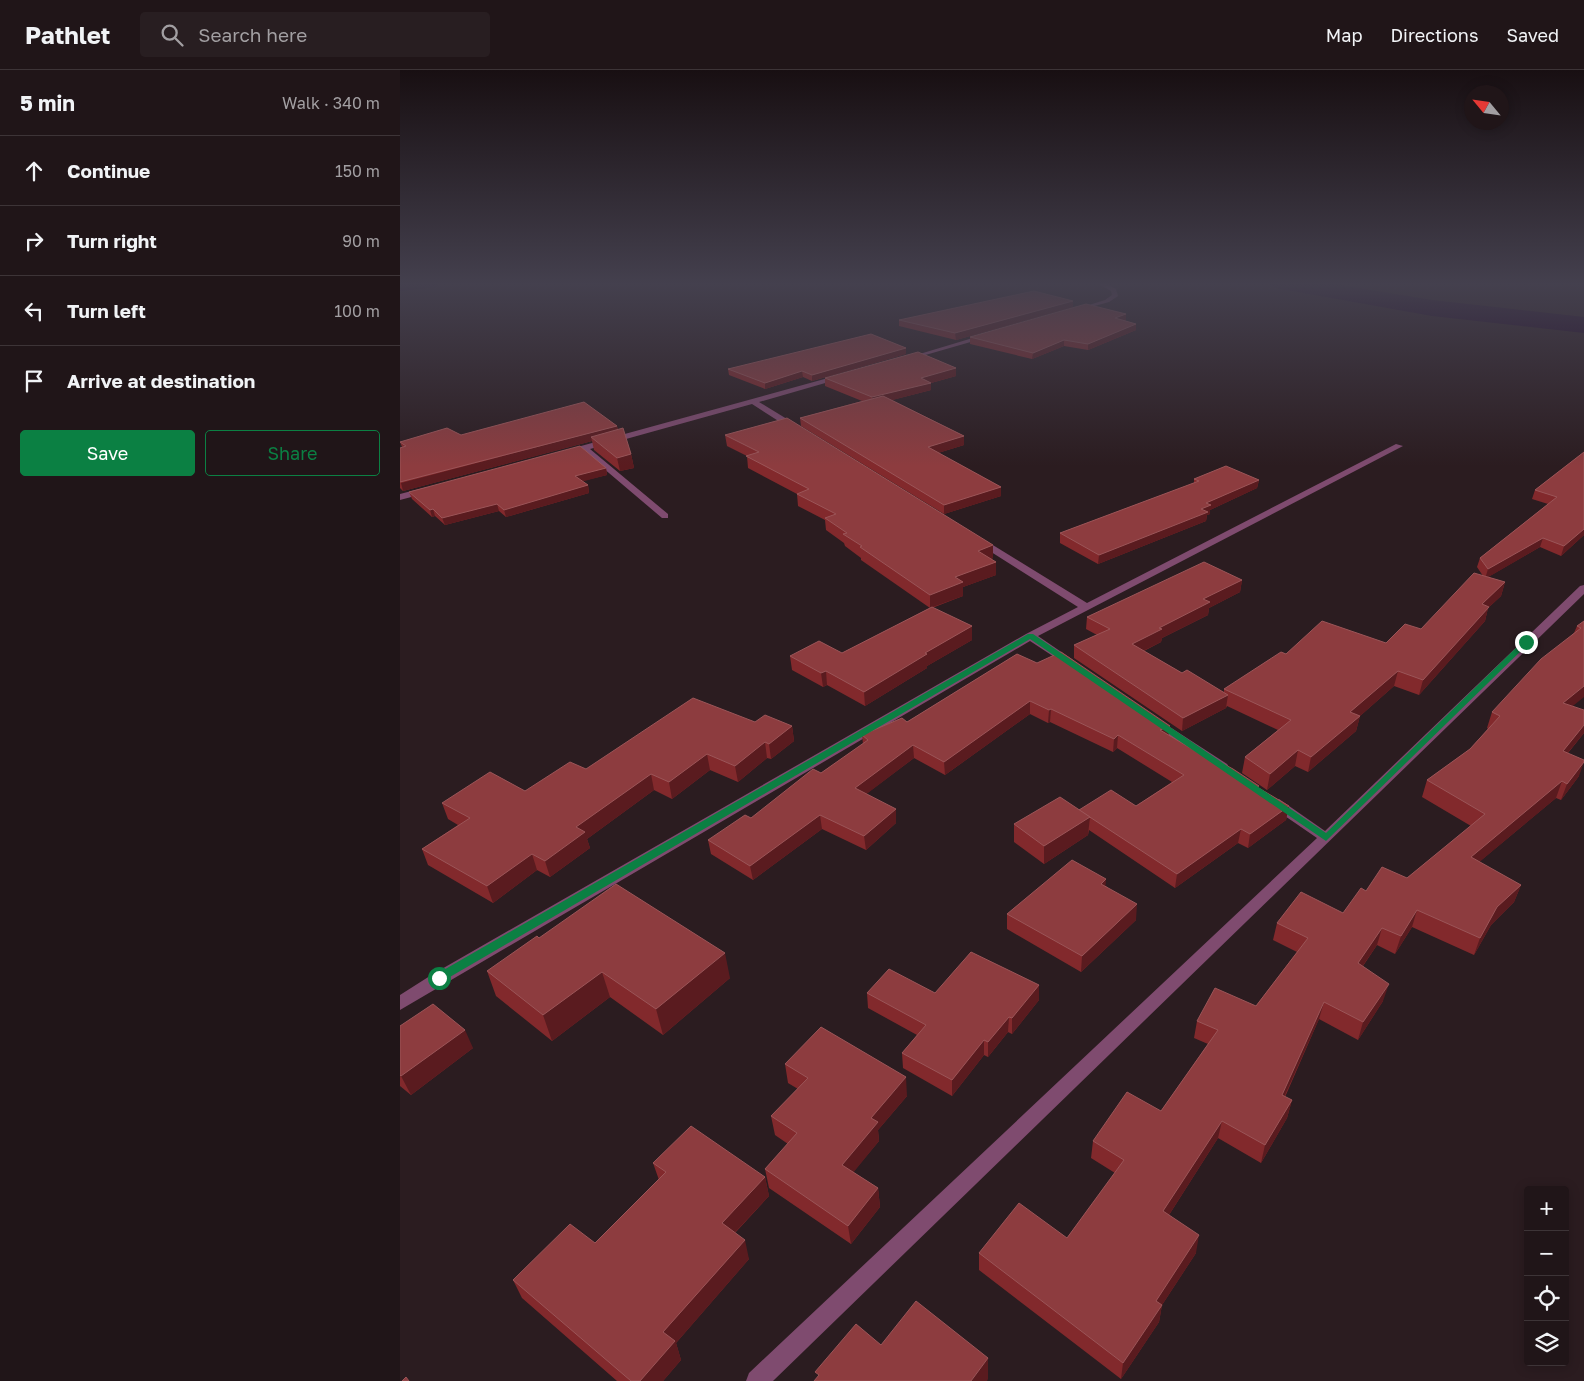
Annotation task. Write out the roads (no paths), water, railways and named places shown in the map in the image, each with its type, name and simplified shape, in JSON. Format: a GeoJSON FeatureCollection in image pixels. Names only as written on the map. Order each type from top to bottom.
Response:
{"type":"FeatureCollection","features":[{"type":"Feature","properties":{"kind":"street"},"geometry":{"type":"LineString","coordinates":[[896,362],[962,343]]}},
{"type":"Feature","properties":{"kind":"street"},"geometry":{"type":"LineString","coordinates":[[556,455],[849,375]]}},
{"type":"Feature","properties":{"kind":"street"},"geometry":{"type":"LineString","coordinates":[[754,402],[804,433]]}},
{"type":"Feature","properties":{"kind":"street"},"geometry":{"type":"LineString","coordinates":[[400,1003],[456,968],[1030,636],[1399,446]]}},
{"type":"Feature","properties":{"kind":"street"},"geometry":{"type":"LineString","coordinates":[[584,448],[665,516]]}},
{"type":"Feature","properties":{"kind":"street"},"geometry":{"type":"LineString","coordinates":[[400,497],[437,487]]}},
{"type":"Feature","properties":{"kind":"street"},"geometry":{"type":"LineString","coordinates":[[970,535],[1086,607]]}},
{"type":"Feature","properties":{"kind":"street"},"geometry":{"type":"LineString","coordinates":[[757,1381],[1326,838],[1584,588]]}},
{"type":"Feature","properties":{"kind":"street"},"geometry":{"type":"LineString","coordinates":[[1030,636],[1080,669]]}},
{"type":"Feature","properties":{"kind":"street"},"geometry":{"type":"LineString","coordinates":[[1145,714],[1236,776]]}},
{"type":"Feature","properties":{"kind":"street"},"geometry":{"type":"LineString","coordinates":[[1260,793],[1326,838]]}}]}
